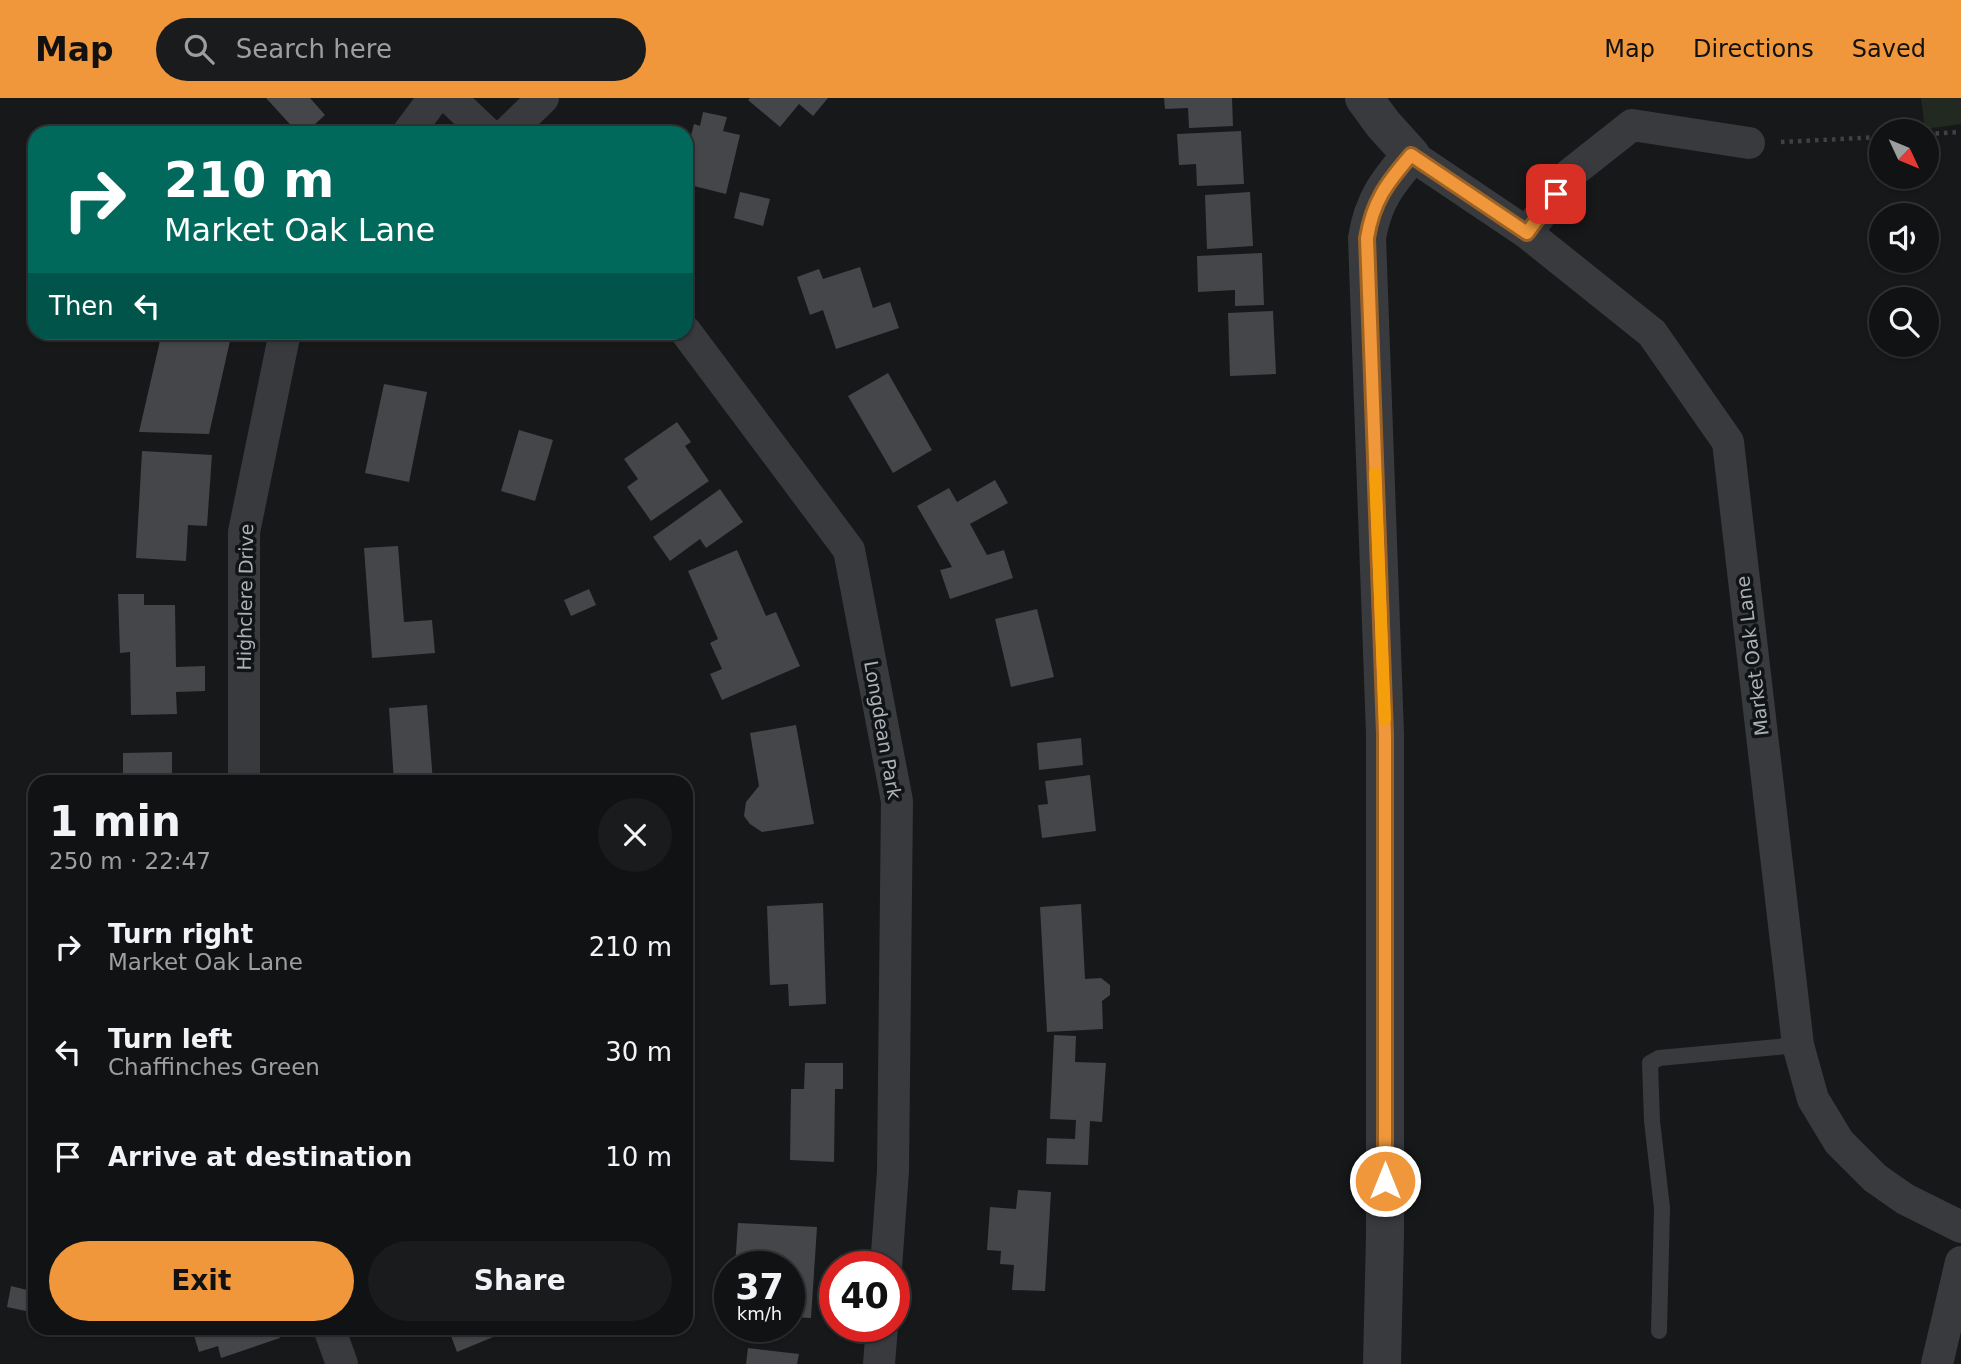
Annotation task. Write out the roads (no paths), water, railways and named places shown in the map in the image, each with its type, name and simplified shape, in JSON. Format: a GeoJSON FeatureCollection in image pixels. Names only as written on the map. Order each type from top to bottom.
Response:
{"type":"FeatureCollection","features":[{"type":"Feature","properties":{"kind":"street"},"geometry":{"type":"LineString","coordinates":[[413,126],[434,98]]}},
{"type":"Feature","properties":{"kind":"street"},"geometry":{"type":"LineString","coordinates":[[450,98],[480,126]]}},
{"type":"Feature","properties":{"kind":"street"},"geometry":{"type":"LineString","coordinates":[[514,126],[543,98]]}},
{"type":"Feature","properties":{"kind":"street"},"geometry":{"type":"LineString","coordinates":[[1364,98],[1411,155],[1385,186],[1371,214],[1367,238],[1385,734],[1385,1235],[1382,1364]]}},
{"type":"Feature","properties":{"kind":"street"},"geometry":{"type":"LineString","coordinates":[[1527,233],[1570,174],[1632,125],[1749,143]]}},
{"type":"Feature","properties":{"kind":"street","name":"Market Oak Lane"},"geometry":{"type":"LineString","coordinates":[[1411,155],[1527,233],[1652,333],[1728,442],[1798,1045],[1813,1099],[1839,1142],[1875,1178],[1905,1199],[1961,1227]]}},
{"type":"Feature","properties":{"kind":"street","name":"Highclere Drive"},"geometry":{"type":"LineString","coordinates":[[244,775],[244,532],[283,340]]}},
{"type":"Feature","properties":{"kind":"street","name":"Longdean Park"},"geometry":{"type":"LineString","coordinates":[[692,340],[849,550],[897,801],[893,1171],[887,1251]]}},
{"type":"Feature","properties":{"kind":"street"},"geometry":{"type":"LineString","coordinates":[[1937,1364],[1961,1262]]}},
{"type":"Feature","properties":{"kind":"street"},"geometry":{"type":"LineString","coordinates":[[879,1364],[881,1342]]}},
{"type":"Feature","properties":{"kind":"lane"},"geometry":{"type":"LineString","coordinates":[[1660,1331],[1662,1208],[1652,1121],[1650,1063],[1659,1058],[1798,1045]]}}]}
